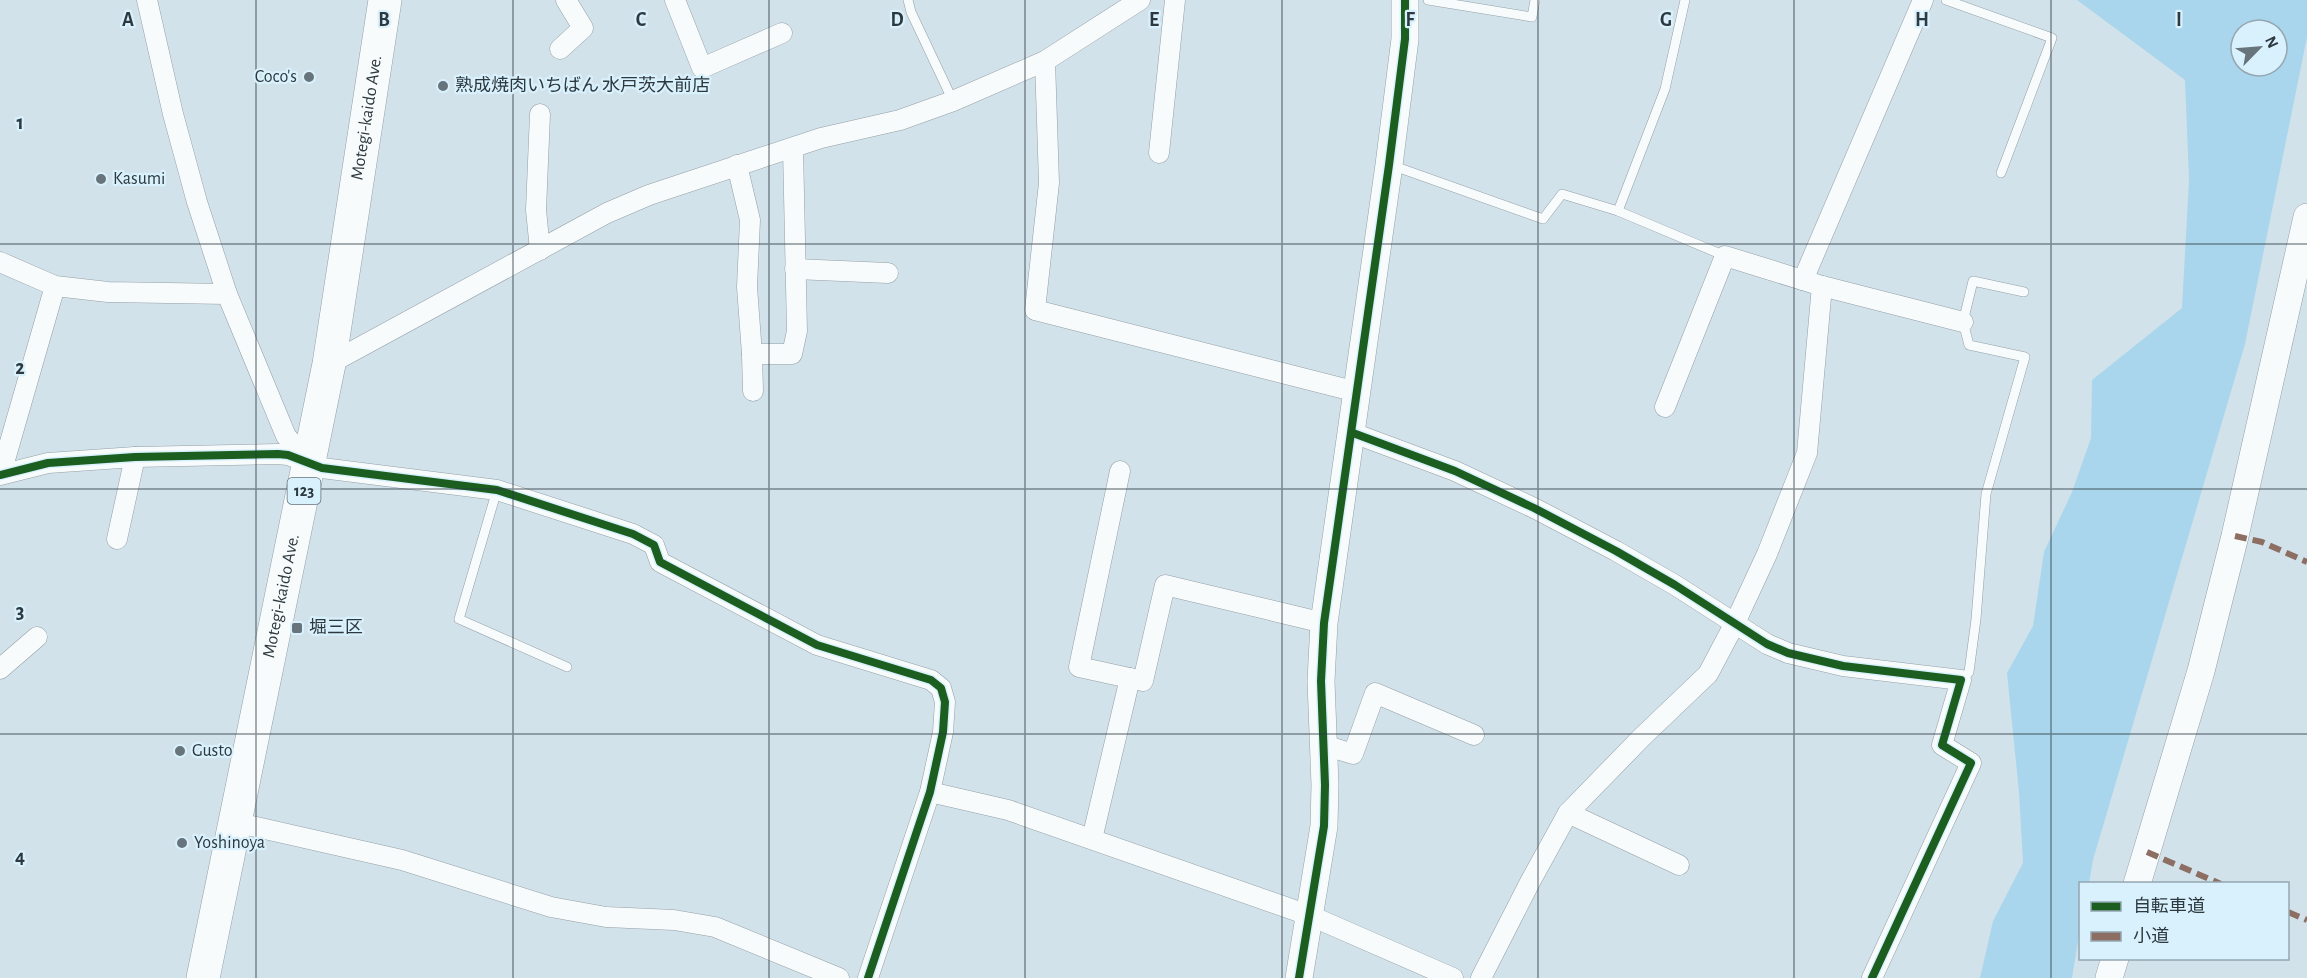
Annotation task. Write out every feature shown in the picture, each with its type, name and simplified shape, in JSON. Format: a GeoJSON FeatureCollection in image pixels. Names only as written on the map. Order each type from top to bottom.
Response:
{"type":"FeatureCollection","features":[{"type":"Feature","properties":{"kind":"highway","name":"Motegi-kaido Ave."},"geometry":{"type":"LineString","coordinates":[[210,976],[234,822],[329,364],[385,0]]}},
{"type":"Feature","properties":{"kind":"street"},"geometry":{"type":"LineString","coordinates":[[147,0],[173,114],[197,202],[227,294],[286,436],[310,462]]}},
{"type":"Feature","properties":{"kind":"street"},"geometry":{"type":"LineString","coordinates":[[560,49],[583,28],[566,0]]}},
{"type":"Feature","properties":{"kind":"street"},"geometry":{"type":"LineString","coordinates":[[675,0],[702,68],[782,33]]}},
{"type":"Feature","properties":{"kind":"street"},"geometry":{"type":"LineString","coordinates":[[329,364],[606,213],[649,195],[820,138],[900,120],[953,101],[1045,61],[1140,0]]}},
{"type":"Feature","properties":{"kind":"street"},"geometry":{"type":"LineString","coordinates":[[1159,153],[1175,0]]}},
{"type":"Feature","properties":{"kind":"street"},"geometry":{"type":"LineString","coordinates":[[1299,978],[1324,826],[1325,785],[1321,681],[1324,623],[1353,433],[1389,165],[1405,39],[1405,0]]}},
{"type":"Feature","properties":{"kind":"street"},"geometry":{"type":"LineString","coordinates":[[1803,280],[1923,0]]}},
{"type":"Feature","properties":{"kind":"street"},"geometry":{"type":"LineString","coordinates":[[1045,61],[1049,183],[1035,310],[1357,392]]}},
{"type":"Feature","properties":{"kind":"street"},"geometry":{"type":"LineString","coordinates":[[540,114],[536,210],[540,250]]}},
{"type":"Feature","properties":{"kind":"street"},"geometry":{"type":"LineString","coordinates":[[752,354],[792,354],[797,331],[794,148]]}},
{"type":"Feature","properties":{"kind":"street"},"geometry":{"type":"LineString","coordinates":[[737,165],[750,220],[747,287],[753,391]]}},
{"type":"Feature","properties":{"kind":"street"},"geometry":{"type":"LineString","coordinates":[[2138,882],[2201,671],[2298,293],[2307,217]]}},
{"type":"Feature","properties":{"kind":"street"},"geometry":{"type":"LineString","coordinates":[[1665,407],[1725,256],[1822,286],[1963,321]]}},
{"type":"Feature","properties":{"kind":"street"},"geometry":{"type":"LineString","coordinates":[[0,262],[56,286],[108,292],[227,294]]}},
{"type":"Feature","properties":{"kind":"street"},"geometry":{"type":"LineString","coordinates":[[795,269],[888,273]]}},
{"type":"Feature","properties":{"kind":"street"},"geometry":{"type":"LineString","coordinates":[[0,468],[4,463],[56,286]]}},
{"type":"Feature","properties":{"kind":"street"},"geometry":{"type":"LineString","coordinates":[[1481,978],[1568,813],[1708,674],[1735,623],[1767,554],[1807,453],[1822,286]]}},
{"type":"Feature","properties":{"kind":"street"},"geometry":{"type":"LineString","coordinates":[[1353,433],[1455,471],[1534,508],[1626,556],[1767,644],[1788,653],[1843,666],[1961,680],[1942,745],[1971,763],[1872,978]]}},
{"type":"Feature","properties":{"kind":"street"},"geometry":{"type":"LineString","coordinates":[[0,475],[48,463],[135,457],[278,454],[288,455],[322,468],[497,490],[633,534],[654,545],[660,562],[817,645],[931,680],[941,688],[945,702],[943,732],[930,792],[868,978]]}},
{"type":"Feature","properties":{"kind":"street"},"geometry":{"type":"LineString","coordinates":[[117,539],[135,457]]}},
{"type":"Feature","properties":{"kind":"street"},"geometry":{"type":"LineString","coordinates":[[1120,471],[1079,667],[1143,681],[1165,585],[1324,623]]}},
{"type":"Feature","properties":{"kind":"street"},"geometry":{"type":"LineString","coordinates":[[0,669],[37,637]]}},
{"type":"Feature","properties":{"kind":"street"},"geometry":{"type":"LineString","coordinates":[[1092,839],[1130,678]]}},
{"type":"Feature","properties":{"kind":"street"},"geometry":{"type":"LineString","coordinates":[[1324,745],[1353,754],[1375,693],[1474,735]]}},
{"type":"Feature","properties":{"kind":"street"},"geometry":{"type":"LineString","coordinates":[[930,792],[1008,810],[1311,916],[1453,978]]}},
{"type":"Feature","properties":{"kind":"street"},"geometry":{"type":"LineString","coordinates":[[1568,813],[1679,865]]}},
{"type":"Feature","properties":{"kind":"street"},"geometry":{"type":"LineString","coordinates":[[234,822],[402,860],[551,907],[606,917],[674,920],[715,927],[839,978]]}},
{"type":"Feature","properties":{"kind":"street"},"geometry":{"type":"LineString","coordinates":[[2109,978],[2114,960]]}},
{"type":"Feature","properties":{"kind":"lane"},"geometry":{"type":"LineString","coordinates":[[908,0],[911,12],[953,101]]}},
{"type":"Feature","properties":{"kind":"lane"},"geometry":{"type":"LineString","coordinates":[[1428,0],[1532,17],[1535,0]]}},
{"type":"Feature","properties":{"kind":"lane"},"geometry":{"type":"LineString","coordinates":[[1618,211],[1665,89],[1685,0]]}},
{"type":"Feature","properties":{"kind":"lane"},"geometry":{"type":"LineString","coordinates":[[1946,0],[2052,38],[2001,173]]}},
{"type":"Feature","properties":{"kind":"lane"},"geometry":{"type":"LineString","coordinates":[[1389,165],[1543,219],[1562,194],[1618,211],[1725,256]]}},
{"type":"Feature","properties":{"kind":"lane"},"geometry":{"type":"LineString","coordinates":[[1961,680],[1969,672],[1986,494],[2025,357],[1969,345],[1963,321],[1972,281],[2024,292]]}},
{"type":"Feature","properties":{"kind":"lane"},"geometry":{"type":"LineString","coordinates":[[497,490],[459,619],[567,667]]}},
{"type":"Feature","properties":{"kind":"shaded area"},"geometry":{"type":"Polygon","coordinates":[[[2077,0],[2307,0],[2307,37],[2245,344],[2093,860],[2089,882],[2079,882],[2079,935],[2072,978],[1980,978],[1993,921],[2023,863],[2019,792],[2007,673],[2033,626],[2044,552],[2072,492],[2091,438],[2092,380],[2182,308],[2189,180],[2185,80],[2077,0]]]}},
{"type":"Feature","properties":{"kind":"marked path"},"geometry":{"type":"LineString","coordinates":[[2235,536],[2262,542],[2307,562]]}},
{"type":"Feature","properties":{"kind":"marked path"},"geometry":{"type":"LineString","coordinates":[[2147,852],[2216,882]]}},
{"type":"Feature","properties":{"kind":"marked path"},"geometry":{"type":"LineString","coordinates":[[2289,912],[2307,920]]}},
{"type":"Feature","properties":{"kind":"cycle path"},"geometry":{"type":"LineString","coordinates":[[1299,978],[1324,826],[1325,785],[1321,681],[1324,623],[1389,165],[1405,39],[1405,0]]}},
{"type":"Feature","properties":{"kind":"cycle path"},"geometry":{"type":"LineString","coordinates":[[1353,433],[1455,471],[1534,508],[1616,551],[1675,585],[1767,644],[1788,653],[1843,666],[1961,680],[1942,745],[1971,763],[1872,978]]}},
{"type":"Feature","properties":{"kind":"cycle path"},"geometry":{"type":"LineString","coordinates":[[0,475],[48,463],[135,457],[278,454],[288,455],[322,468],[497,490],[633,534],[654,545],[660,562],[817,645],[931,680],[941,688],[945,702],[943,732],[930,792],[868,978]]}},
{"type":"Feature","properties":{"kind":"place","name":"Coco's"},"geometry":{"type":"Point","coordinates":[309,77]}},
{"type":"Feature","properties":{"kind":"place","name":"熟成焼肉いちばん 水戸茨大前店"},"geometry":{"type":"Point","coordinates":[443,86]}},
{"type":"Feature","properties":{"kind":"place","name":"Kasumi"},"geometry":{"type":"Point","coordinates":[101,179]}},
{"type":"Feature","properties":{"kind":"place","name":"堀三区"},"geometry":{"type":"Point","coordinates":[297,628]}},
{"type":"Feature","properties":{"kind":"place","name":"Gusto"},"geometry":{"type":"Point","coordinates":[180,751]}},
{"type":"Feature","properties":{"kind":"place","name":"Yoshinoya"},"geometry":{"type":"Point","coordinates":[182,843]}}]}
